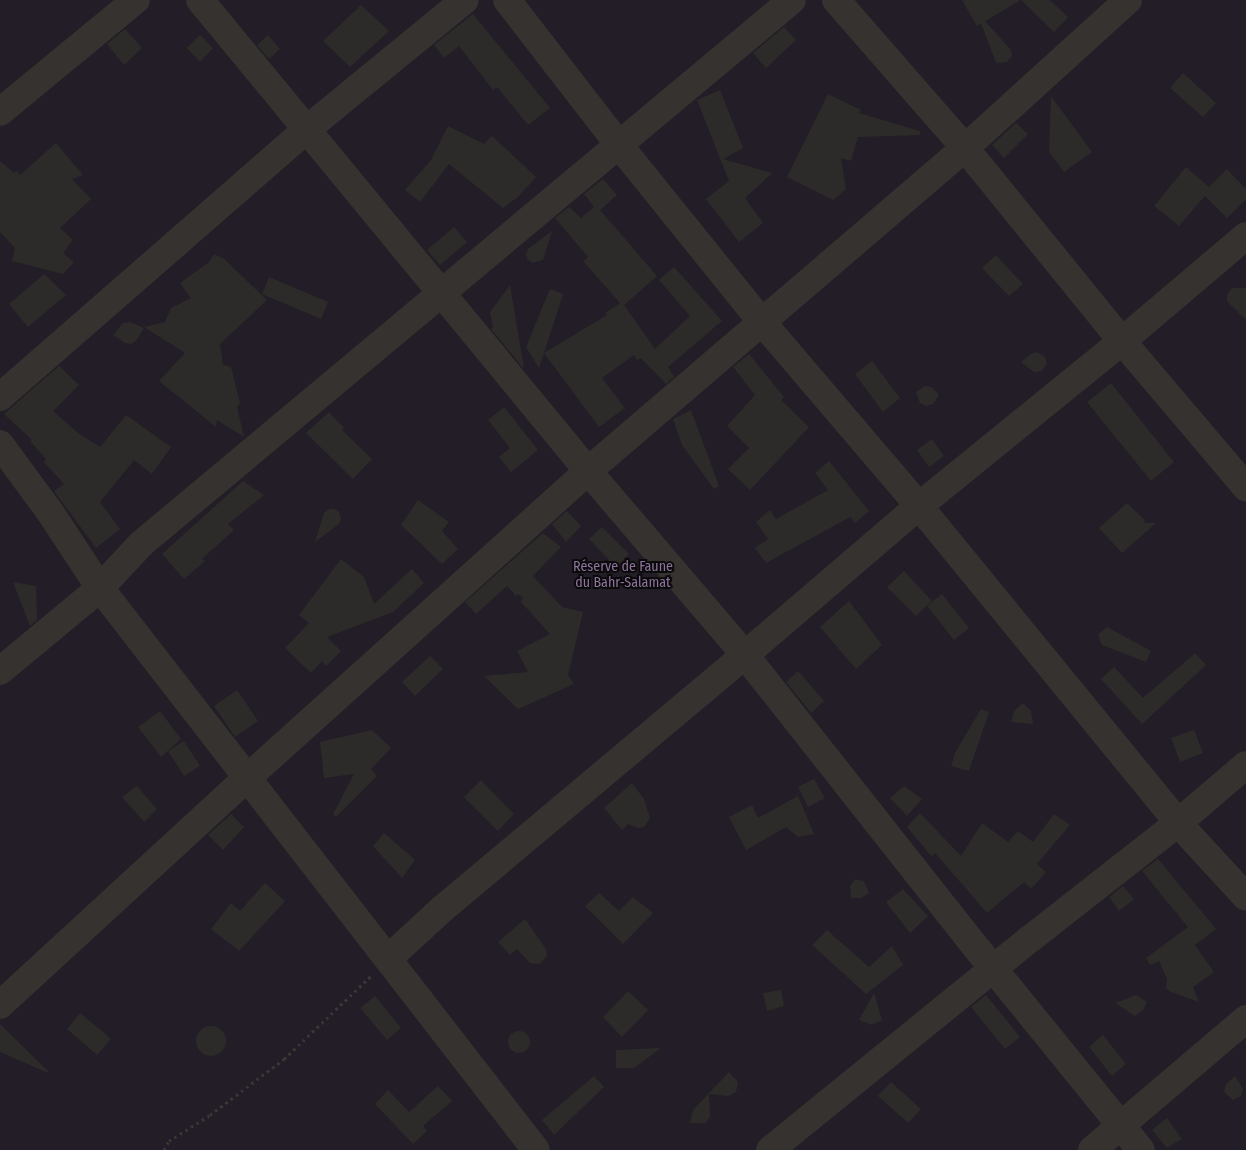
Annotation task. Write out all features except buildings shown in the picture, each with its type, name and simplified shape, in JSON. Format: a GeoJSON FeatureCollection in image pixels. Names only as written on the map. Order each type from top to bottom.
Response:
{"type":"FeatureCollection","features":[{"type":"Feature","properties":{"kind":"street"},"geometry":{"type":"LineString","coordinates":[[0,112],[136,0]]}},
{"type":"Feature","properties":{"kind":"street"},"geometry":{"type":"LineString","coordinates":[[200,0],[588,471],[746,655],[994,970],[1141,1150]]}},
{"type":"Feature","properties":{"kind":"street"},"geometry":{"type":"LineString","coordinates":[[0,397],[306,130],[464,0]]}},
{"type":"Feature","properties":{"kind":"street"},"geometry":{"type":"LineString","coordinates":[[508,0],[618,145],[762,322],[919,506],[1178,823],[1246,898]]}},
{"type":"Feature","properties":{"kind":"street"},"geometry":{"type":"LineString","coordinates":[[0,671],[100,588],[141,544],[792,0]]}},
{"type":"Feature","properties":{"kind":"street"},"geometry":{"type":"LineString","coordinates":[[836,0],[965,148],[1122,341],[1246,487]]}},
{"type":"Feature","properties":{"kind":"street"},"geometry":{"type":"LineString","coordinates":[[0,1005],[246,779],[588,471],[965,148],[1128,0]]}},
{"type":"Feature","properties":{"kind":"street"},"geometry":{"type":"LineString","coordinates":[[389,958],[441,910],[746,655],[919,506],[1122,341],[1246,236]]}},
{"type":"Feature","properties":{"kind":"street"},"geometry":{"type":"LineString","coordinates":[[0,444],[50,512],[100,588],[246,779],[389,958],[536,1150]]}},
{"type":"Feature","properties":{"kind":"street"},"geometry":{"type":"LineString","coordinates":[[770,1150],[1030,939],[1178,823],[1246,766]]}},
{"type":"Feature","properties":{"kind":"street"},"geometry":{"type":"LineString","coordinates":[[1092,1150],[1246,1019]]}},
{"type":"Feature","properties":{"kind":"path"},"geometry":{"type":"LineString","coordinates":[[164,1150],[169,1141],[210,1115],[284,1059],[389,958]]}},
{"type":"Feature","properties":{"kind":"green space","name":"Réserve de Faune du Bahr-Salamat"},"geometry":{"type":"Polygon","coordinates":[[[0,0],[1246,0],[1246,1150],[0,1150],[0,0]]]}}]}
